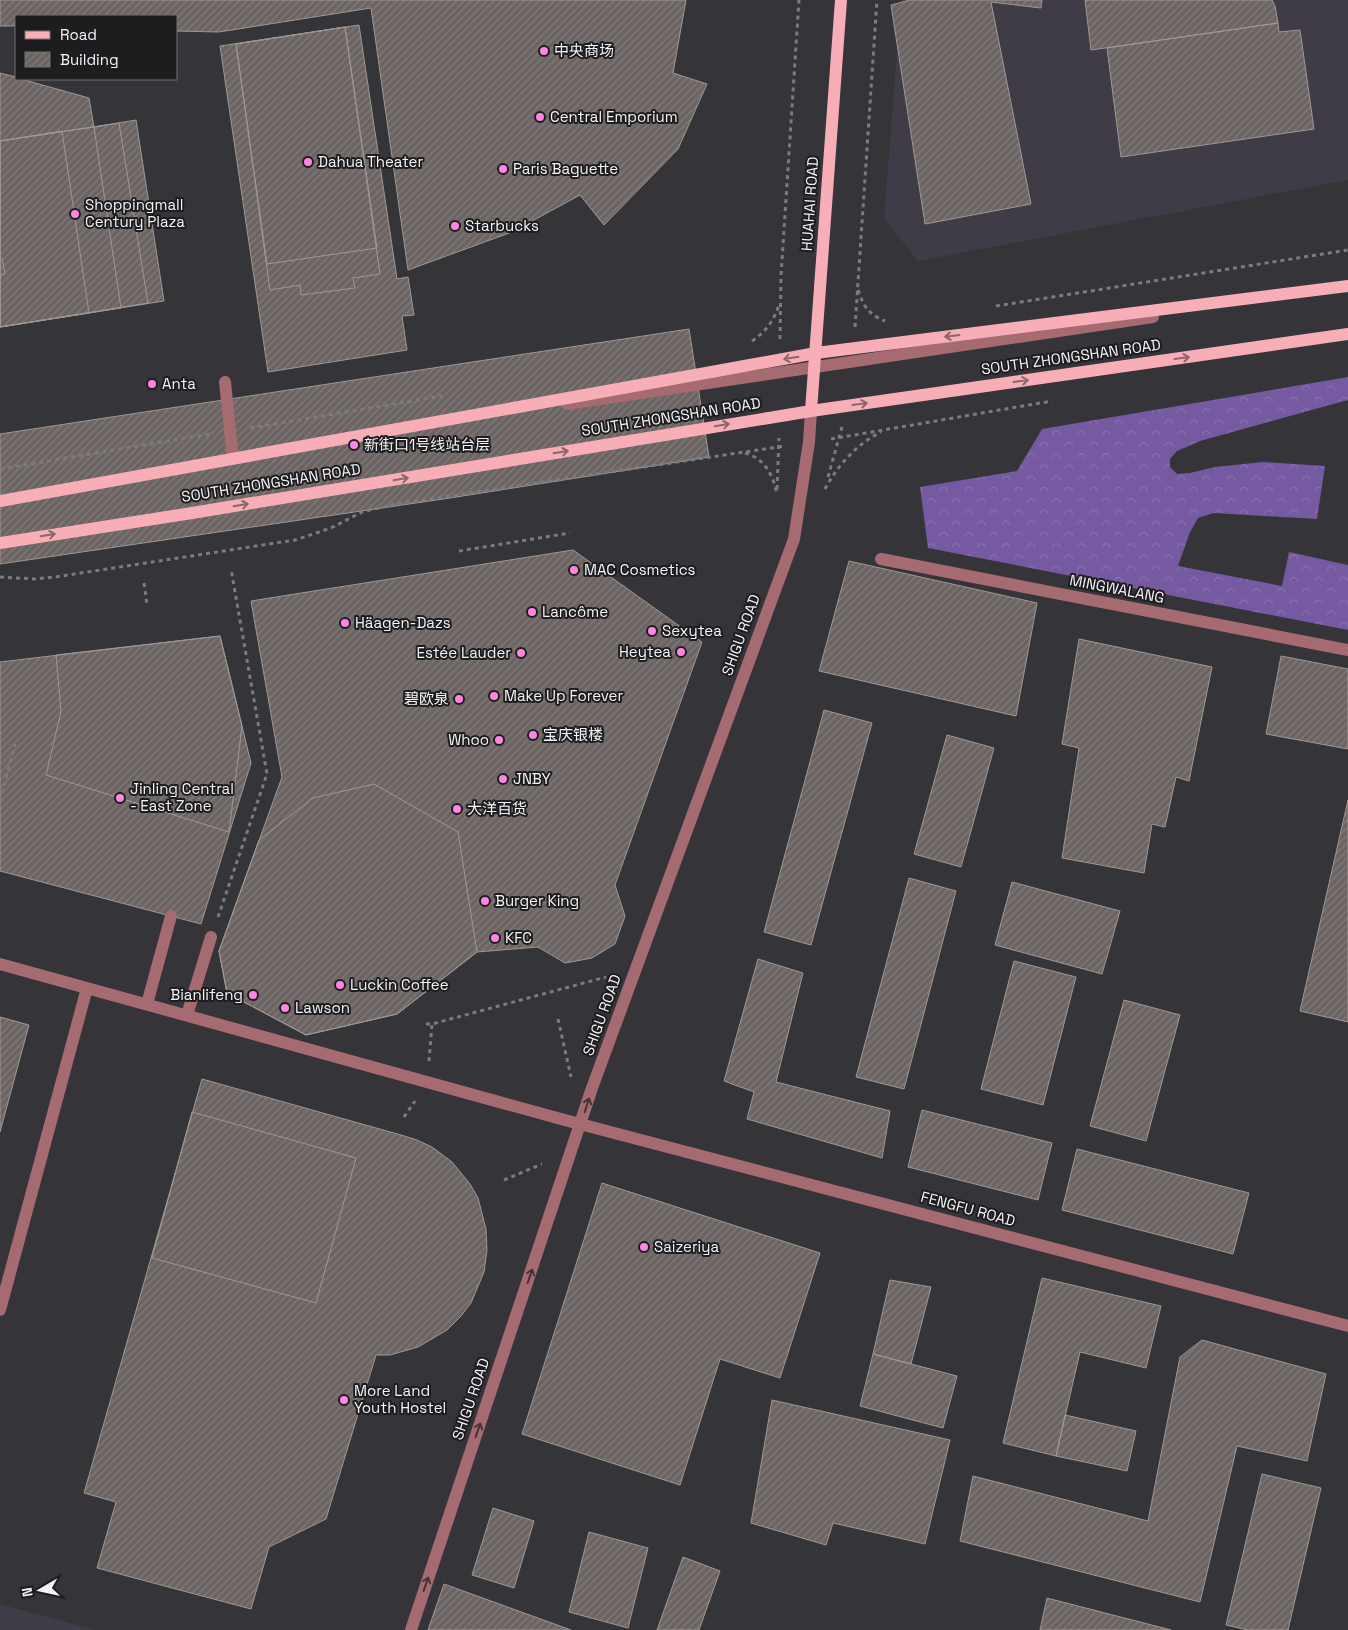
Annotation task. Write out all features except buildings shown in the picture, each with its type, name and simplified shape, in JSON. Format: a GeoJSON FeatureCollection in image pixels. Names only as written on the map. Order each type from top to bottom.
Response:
{"type":"FeatureCollection","features":[{"type":"Feature","properties":{"kind":"main road","name":"HUAHAI ROAD"},"geometry":{"type":"LineString","coordinates":[[812,411],[841,0]]}},
{"type":"Feature","properties":{"kind":"main road"},"geometry":{"type":"LineString","coordinates":[[409,428],[816,353],[1348,286]]}},
{"type":"Feature","properties":{"kind":"main road","name":"SOUTH ZHONGSHAN ROAD"},"geometry":{"type":"LineString","coordinates":[[0,542],[192,513],[812,411],[1348,334]]}},
{"type":"Feature","properties":{"kind":"street"},"geometry":{"type":"LineString","coordinates":[[0,501],[409,428],[1348,286]]}},
{"type":"Feature","properties":{"kind":"street"},"geometry":{"type":"LineString","coordinates":[[225,382],[233,459]]}},
{"type":"Feature","properties":{"kind":"street","name":"SHIGU ROAD"},"geometry":{"type":"LineString","coordinates":[[411,1630],[581,1124],[794,539],[812,411]]}},
{"type":"Feature","properties":{"kind":"street","name":"MINGWALANG"},"geometry":{"type":"LineString","coordinates":[[881,559],[1348,650]]}},
{"type":"Feature","properties":{"kind":"street"},"geometry":{"type":"LineString","coordinates":[[147,1004],[171,916]]}},
{"type":"Feature","properties":{"kind":"street"},"geometry":{"type":"LineString","coordinates":[[187,1015],[211,937]]}},
{"type":"Feature","properties":{"kind":"street","name":"FENGFU ROAD"},"geometry":{"type":"LineString","coordinates":[[0,964],[581,1124],[1348,1326]]}},
{"type":"Feature","properties":{"kind":"street"},"geometry":{"type":"LineString","coordinates":[[0,1310],[87,988]]}},
{"type":"Feature","properties":{"kind":"path"},"geometry":{"type":"LineString","coordinates":[[780,345],[780,299],[799,0]]}},
{"type":"Feature","properties":{"kind":"path"},"geometry":{"type":"LineString","coordinates":[[857,288],[870,313],[891,322]]}},
{"type":"Feature","properties":{"kind":"path"},"geometry":{"type":"LineString","coordinates":[[749,342],[768,328],[776,313],[780,299]]}},
{"type":"Feature","properties":{"kind":"path"},"geometry":{"type":"LineString","coordinates":[[0,577],[35,579],[55,577],[295,540],[331,528],[362,512],[395,504],[742,453],[1061,400]]}},
{"type":"Feature","properties":{"kind":"path"},"geometry":{"type":"LineString","coordinates":[[824,492],[836,471],[854,452],[870,438],[886,429]]}},
{"type":"Feature","properties":{"kind":"path"},"geometry":{"type":"LineString","coordinates":[[742,453],[755,457],[768,470],[773,477],[777,496],[779,430]]}},
{"type":"Feature","properties":{"kind":"path"},"geometry":{"type":"LineString","coordinates":[[459,551],[570,533]]}},
{"type":"Feature","properties":{"kind":"path"},"geometry":{"type":"LineString","coordinates":[[211,937],[267,774],[231,569]]}},
{"type":"Feature","properties":{"kind":"path"},"geometry":{"type":"LineString","coordinates":[[144,583],[147,605]]}},
{"type":"Feature","properties":{"kind":"path"},"geometry":{"type":"LineString","coordinates":[[0,801],[15,744]]}},
{"type":"Feature","properties":{"kind":"path"},"geometry":{"type":"LineString","coordinates":[[426,1024],[432,1024],[606,977]]}},
{"type":"Feature","properties":{"kind":"path"},"geometry":{"type":"LineString","coordinates":[[558,1019],[572,1082]]}},
{"type":"Feature","properties":{"kind":"path"},"geometry":{"type":"LineString","coordinates":[[504,1180],[547,1162],[544,1171]]}},
{"type":"Feature","properties":{"kind":"shaded area"},"geometry":{"type":"Polygon","coordinates":[[[901,0],[1348,0],[1348,180],[918,261],[884,218],[901,0]]]}},
{"type":"Feature","properties":{"kind":"shaded area"},"geometry":{"type":"Polygon","coordinates":[[[0,1604],[96,1630],[0,1630],[0,1604]]]}},
{"type":"Feature","properties":{"kind":"green space"},"geometry":{"type":"Polygon","coordinates":[[[1348,377],[1348,400],[1200,441],[1177,451],[1170,459],[1170,467],[1177,474],[1215,467],[1263,462],[1325,466],[1317,519],[1214,513],[1198,518],[1190,532],[1178,566],[1282,586],[1289,552],[1348,565],[1348,630],[928,548],[920,487],[1017,471],[1042,429],[1348,377]]]}},
{"type":"Feature","properties":{"kind":"place","name":"中央商场"},"geometry":{"type":"Point","coordinates":[544,51]}},
{"type":"Feature","properties":{"kind":"place","name":"Central Emporium"},"geometry":{"type":"Point","coordinates":[540,117]}},
{"type":"Feature","properties":{"kind":"place","name":"Dahua Theater"},"geometry":{"type":"Point","coordinates":[308,162]}},
{"type":"Feature","properties":{"kind":"place","name":"Paris Baguette"},"geometry":{"type":"Point","coordinates":[503,169]}},
{"type":"Feature","properties":{"kind":"place","name":"Shoppingmall Century Plaza"},"geometry":{"type":"Point","coordinates":[75,214]}},
{"type":"Feature","properties":{"kind":"place","name":"Starbucks"},"geometry":{"type":"Point","coordinates":[455,226]}},
{"type":"Feature","properties":{"kind":"place","name":"Anta"},"geometry":{"type":"Point","coordinates":[152,384]}},
{"type":"Feature","properties":{"kind":"place","name":"新街口1号线站台层"},"geometry":{"type":"Point","coordinates":[354,445]}},
{"type":"Feature","properties":{"kind":"place","name":"MAC Cosmetics"},"geometry":{"type":"Point","coordinates":[574,570]}},
{"type":"Feature","properties":{"kind":"place","name":"Lancôme"},"geometry":{"type":"Point","coordinates":[532,612]}},
{"type":"Feature","properties":{"kind":"place","name":"Häagen-Dazs"},"geometry":{"type":"Point","coordinates":[345,623]}},
{"type":"Feature","properties":{"kind":"place","name":"Sexytea"},"geometry":{"type":"Point","coordinates":[652,631]}},
{"type":"Feature","properties":{"kind":"place","name":"Heytea"},"geometry":{"type":"Point","coordinates":[681,652]}},
{"type":"Feature","properties":{"kind":"place","name":"Estée Lauder"},"geometry":{"type":"Point","coordinates":[521,653]}},
{"type":"Feature","properties":{"kind":"place","name":"Make Up Forever"},"geometry":{"type":"Point","coordinates":[494,696]}},
{"type":"Feature","properties":{"kind":"place","name":"碧欧泉"},"geometry":{"type":"Point","coordinates":[459,699]}},
{"type":"Feature","properties":{"kind":"place","name":"宝庆银楼"},"geometry":{"type":"Point","coordinates":[533,735]}},
{"type":"Feature","properties":{"kind":"place","name":"Whoo"},"geometry":{"type":"Point","coordinates":[499,740]}},
{"type":"Feature","properties":{"kind":"place","name":"JNBY"},"geometry":{"type":"Point","coordinates":[503,779]}},
{"type":"Feature","properties":{"kind":"place","name":"Jinling Central - East Zone"},"geometry":{"type":"Point","coordinates":[120,798]}},
{"type":"Feature","properties":{"kind":"place","name":"大洋百货"},"geometry":{"type":"Point","coordinates":[457,809]}},
{"type":"Feature","properties":{"kind":"place","name":"Burger King"},"geometry":{"type":"Point","coordinates":[485,901]}},
{"type":"Feature","properties":{"kind":"place","name":"KFC"},"geometry":{"type":"Point","coordinates":[495,938]}},
{"type":"Feature","properties":{"kind":"place","name":"Luckin Coffee"},"geometry":{"type":"Point","coordinates":[340,985]}},
{"type":"Feature","properties":{"kind":"place","name":"Bianlifeng"},"geometry":{"type":"Point","coordinates":[253,995]}},
{"type":"Feature","properties":{"kind":"place","name":"Lawson"},"geometry":{"type":"Point","coordinates":[285,1008]}},
{"type":"Feature","properties":{"kind":"place","name":"Saizeriya"},"geometry":{"type":"Point","coordinates":[644,1247]}},
{"type":"Feature","properties":{"kind":"place","name":"More Land Youth Hostel"},"geometry":{"type":"Point","coordinates":[344,1400]}}]}
